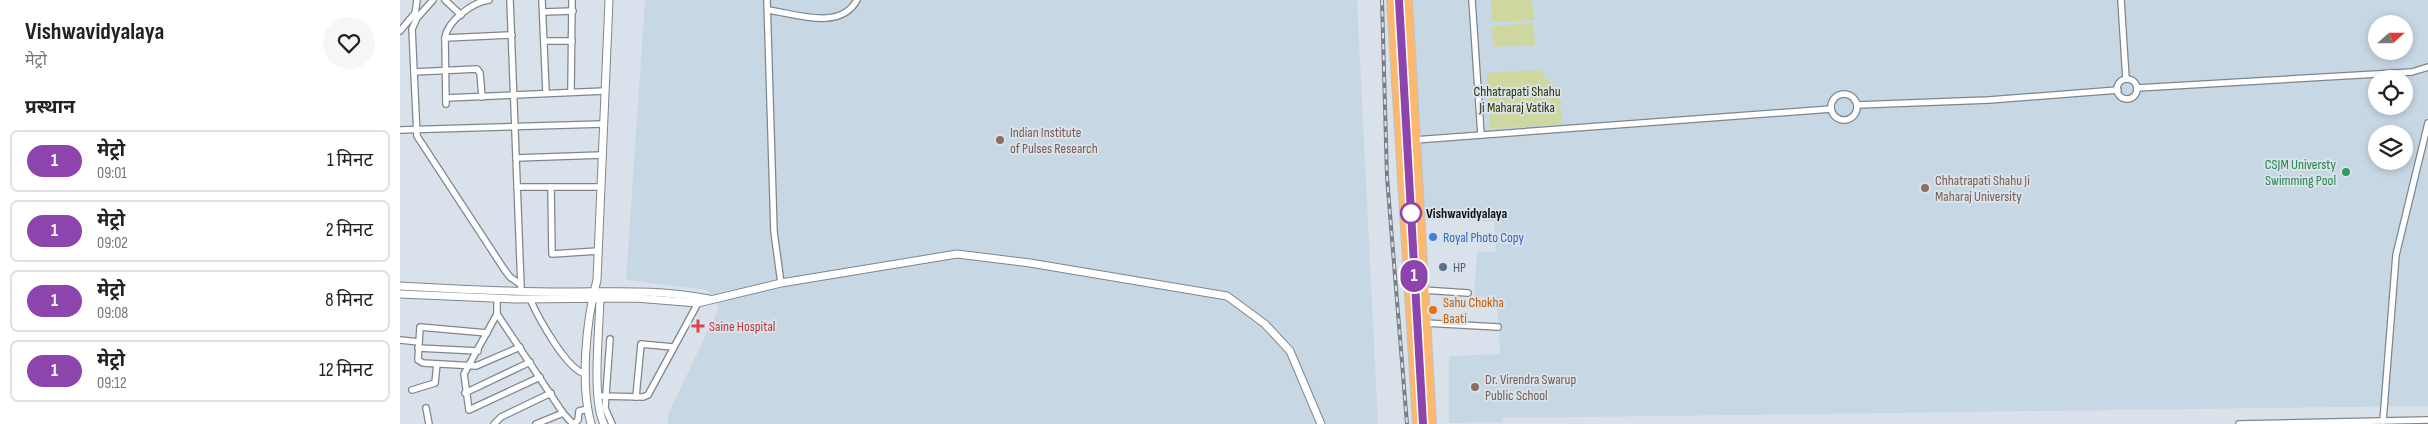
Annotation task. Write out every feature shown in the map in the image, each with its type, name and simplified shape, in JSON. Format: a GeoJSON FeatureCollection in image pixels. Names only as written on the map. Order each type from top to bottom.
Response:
{"type":"FeatureCollection","features":[{"type":"Feature","properties":{"kind":"highway"},"geometry":{"type":"LineString","coordinates":[[1392,0],[1418,424]]}},
{"type":"Feature","properties":{"kind":"highway"},"geometry":{"type":"LineString","coordinates":[[1408,0],[1431,424]]}},
{"type":"Feature","properties":{"kind":"street"},"geometry":{"type":"LineString","coordinates":[[417,0],[416,15],[412,29],[415,130],[418,140],[504,269],[521,291],[530,299],[541,322],[571,364],[578,372],[586,374]]}},
{"type":"Feature","properties":{"kind":"street"},"geometry":{"type":"LineString","coordinates":[[400,31],[433,0]]}},
{"type":"Feature","properties":{"kind":"street"},"geometry":{"type":"LineString","coordinates":[[445,0],[461,15]]}},
{"type":"Feature","properties":{"kind":"street"},"geometry":{"type":"LineString","coordinates":[[489,0],[476,2],[446,31],[446,101],[546,92],[605,91]]}},
{"type":"Feature","properties":{"kind":"street"},"geometry":{"type":"LineString","coordinates":[[510,0],[521,291]]}},
{"type":"Feature","properties":{"kind":"street"},"geometry":{"type":"LineString","coordinates":[[542,0],[546,92]]}},
{"type":"Feature","properties":{"kind":"street"},"geometry":{"type":"LineString","coordinates":[[571,91],[572,0]]}},
{"type":"Feature","properties":{"kind":"street"},"geometry":{"type":"LineString","coordinates":[[604,424],[597,280],[609,0]]}},
{"type":"Feature","properties":{"kind":"street"},"geometry":{"type":"LineString","coordinates":[[767,0],[774,232],[781,283]]}},
{"type":"Feature","properties":{"kind":"street"},"geometry":{"type":"LineString","coordinates":[[768,10],[833,18],[848,12],[857,0]]}},
{"type":"Feature","properties":{"kind":"street"},"geometry":{"type":"LineString","coordinates":[[1472,0],[1481,135]]}},
{"type":"Feature","properties":{"kind":"street"},"geometry":{"type":"LineString","coordinates":[[2120,0],[2126,79]]}},
{"type":"Feature","properties":{"kind":"street"},"geometry":{"type":"LineString","coordinates":[[543,12],[573,12]]}},
{"type":"Feature","properties":{"kind":"street"},"geometry":{"type":"LineString","coordinates":[[445,38],[512,35]]}},
{"type":"Feature","properties":{"kind":"street"},"geometry":{"type":"LineString","coordinates":[[544,42],[572,41]]}},
{"type":"Feature","properties":{"kind":"street"},"geometry":{"type":"LineString","coordinates":[[2137,88],[2412,72],[2428,67]]}},
{"type":"Feature","properties":{"kind":"street"},"geometry":{"type":"LineString","coordinates":[[414,72],[479,70],[482,97]]}},
{"type":"Feature","properties":{"kind":"street"},"geometry":{"type":"LineString","coordinates":[[2126,79],[2133,81],[2137,88],[2135,95],[2128,99],[2121,96],[2118,90],[2120,83],[2126,79]]}},
{"type":"Feature","properties":{"kind":"street"},"geometry":{"type":"LineString","coordinates":[[1857,106],[1989,100],[2118,90]]}},
{"type":"Feature","properties":{"kind":"street"},"geometry":{"type":"LineString","coordinates":[[1842,94],[1852,97],[1857,106],[1854,115],[1845,120],[1836,118],[1831,109],[1833,99],[1842,94]]}},
{"type":"Feature","properties":{"kind":"street"},"geometry":{"type":"LineString","coordinates":[[1401,141],[1831,109]]}},
{"type":"Feature","properties":{"kind":"street"},"geometry":{"type":"LineString","coordinates":[[2383,421],[2396,255],[2428,123]]}},
{"type":"Feature","properties":{"kind":"street"},"geometry":{"type":"LineString","coordinates":[[400,128],[415,130],[603,124]]}},
{"type":"Feature","properties":{"kind":"street"},"geometry":{"type":"LineString","coordinates":[[516,158],[602,155]]}},
{"type":"Feature","properties":{"kind":"street"},"geometry":{"type":"LineString","coordinates":[[517,187],[600,187]]}},
{"type":"Feature","properties":{"kind":"street"},"geometry":{"type":"LineString","coordinates":[[551,187],[552,254],[598,251]]}},
{"type":"Feature","properties":{"kind":"street"},"geometry":{"type":"LineString","coordinates":[[400,286],[597,295],[698,303],[781,283],[926,258],[965,254],[1227,296],[1265,324],[1290,351],[1321,424]]}},
{"type":"Feature","properties":{"kind":"street"},"geometry":{"type":"LineString","coordinates":[[1423,290],[1468,293]]}},
{"type":"Feature","properties":{"kind":"street"},"geometry":{"type":"LineString","coordinates":[[400,294],[497,298],[521,291]]}},
{"type":"Feature","properties":{"kind":"street"},"geometry":{"type":"LineString","coordinates":[[530,299],[684,293],[712,299]]}},
{"type":"Feature","properties":{"kind":"street"},"geometry":{"type":"LineString","coordinates":[[591,424],[586,374],[597,295]]}},
{"type":"Feature","properties":{"kind":"street"},"geometry":{"type":"LineString","coordinates":[[497,298],[497,314],[464,374],[465,393],[469,410],[540,377]]}},
{"type":"Feature","properties":{"kind":"street"},"geometry":{"type":"LineString","coordinates":[[602,396],[636,397],[648,395],[698,303]]}},
{"type":"Feature","properties":{"kind":"street"},"geometry":{"type":"LineString","coordinates":[[497,314],[573,424],[578,420],[579,411],[588,409]]}},
{"type":"Feature","properties":{"kind":"street"},"geometry":{"type":"LineString","coordinates":[[1425,322],[1498,327]]}},
{"type":"Feature","properties":{"kind":"street"},"geometry":{"type":"LineString","coordinates":[[487,333],[420,327],[419,361],[437,364],[478,365],[520,347]]}},
{"type":"Feature","properties":{"kind":"street"},"geometry":{"type":"LineString","coordinates":[[610,339],[602,396],[606,413],[612,424]]}},
{"type":"Feature","properties":{"kind":"street"},"geometry":{"type":"LineString","coordinates":[[400,340],[419,345],[478,351]]}},
{"type":"Feature","properties":{"kind":"street"},"geometry":{"type":"LineString","coordinates":[[636,397],[641,344],[673,347]]}},
{"type":"Feature","properties":{"kind":"street"},"geometry":{"type":"LineString","coordinates":[[465,393],[530,362]]}},
{"type":"Feature","properties":{"kind":"street"},"geometry":{"type":"LineString","coordinates":[[412,390],[435,384],[437,364]]}},
{"type":"Feature","properties":{"kind":"street"},"geometry":{"type":"LineString","coordinates":[[494,424],[501,416],[551,393]]}},
{"type":"Feature","properties":{"kind":"street"},"geometry":{"type":"LineString","coordinates":[[426,408],[429,424]]}},
{"type":"Feature","properties":{"kind":"street"},"geometry":{"type":"LineString","coordinates":[[536,424],[563,412]]}},
{"type":"Feature","properties":{"kind":"street"},"geometry":{"type":"LineString","coordinates":[[2239,424],[2428,420]]}},
{"type":"Feature","properties":{"kind":"shaded area","name":"Indian Institute of Pulses Research"},"geometry":{"type":"Polygon","coordinates":[[[645,0],[1357,0],[1378,424],[667,424],[669,412],[719,308],[707,290],[626,280],[645,0]]]}},
{"type":"Feature","properties":{"kind":"shaded area","name":"Chhatrapati Shahu Ji Maharaj University"},"geometry":{"type":"Polygon","coordinates":[[[1413,0],[2428,0],[2428,406],[1503,418],[1503,422],[1449,423],[1449,356],[1500,354],[1497,299],[1474,296],[1477,252],[1496,252],[1494,222],[1422,215],[1413,0]]]}},
{"type":"Feature","properties":{"kind":"green space"},"geometry":{"type":"Polygon","coordinates":[[[1491,0],[1532,0],[1534,20],[1492,22],[1491,0]]]}},
{"type":"Feature","properties":{"kind":"green space"},"geometry":{"type":"Polygon","coordinates":[[[1533,23],[1535,45],[1493,47],[1492,26],[1533,23]]]}},
{"type":"Feature","properties":{"kind":"green space","name":"Chhatrapati Shahu Ji Maharaj Vatika"},"geometry":{"type":"Polygon","coordinates":[[[1541,70],[1545,78],[1559,89],[1562,124],[1490,129],[1487,73],[1541,70]]]}},
{"type":"Feature","properties":{"kind":"railway"},"geometry":{"type":"LineString","coordinates":[[1382,0],[1387,177],[1407,424]]}},
{"type":"Feature","properties":{"kind":"railway"},"geometry":{"type":"LineString","coordinates":[[1402,0],[1426,424]]}},
{"type":"Feature","properties":{"kind":"metro line","name":"1"},"geometry":{"type":"LineString","coordinates":[[1399,0],[1423,424]]}},
{"type":"Feature","properties":{"kind":"place","name":"Indian Institute of Pulses Research"},"geometry":{"type":"Point","coordinates":[1000,140]}},
{"type":"Feature","properties":{"kind":"place","name":"CSJM Universty Swimming Pool"},"geometry":{"type":"Point","coordinates":[2346,172]}},
{"type":"Feature","properties":{"kind":"place","name":"Chhatrapati Shahu Ji Maharaj University"},"geometry":{"type":"Point","coordinates":[1925,188]}},
{"type":"Feature","properties":{"kind":"place","name":"Vishwavidyalaya"},"geometry":{"type":"Point","coordinates":[1411,213]}},
{"type":"Feature","properties":{"kind":"place","name":"Royal Photo Copy"},"geometry":{"type":"Point","coordinates":[1433,237]}},
{"type":"Feature","properties":{"kind":"place","name":"HP"},"geometry":{"type":"Point","coordinates":[1443,267]}},
{"type":"Feature","properties":{"kind":"place","name":"Sahu Chokha Baati"},"geometry":{"type":"Point","coordinates":[1433,310]}},
{"type":"Feature","properties":{"kind":"place","name":"Saine Hospital"},"geometry":{"type":"Point","coordinates":[698,326]}},
{"type":"Feature","properties":{"kind":"place","name":"Dr. Virendra Swarup Public School"},"geometry":{"type":"Point","coordinates":[1475,387]}}]}
